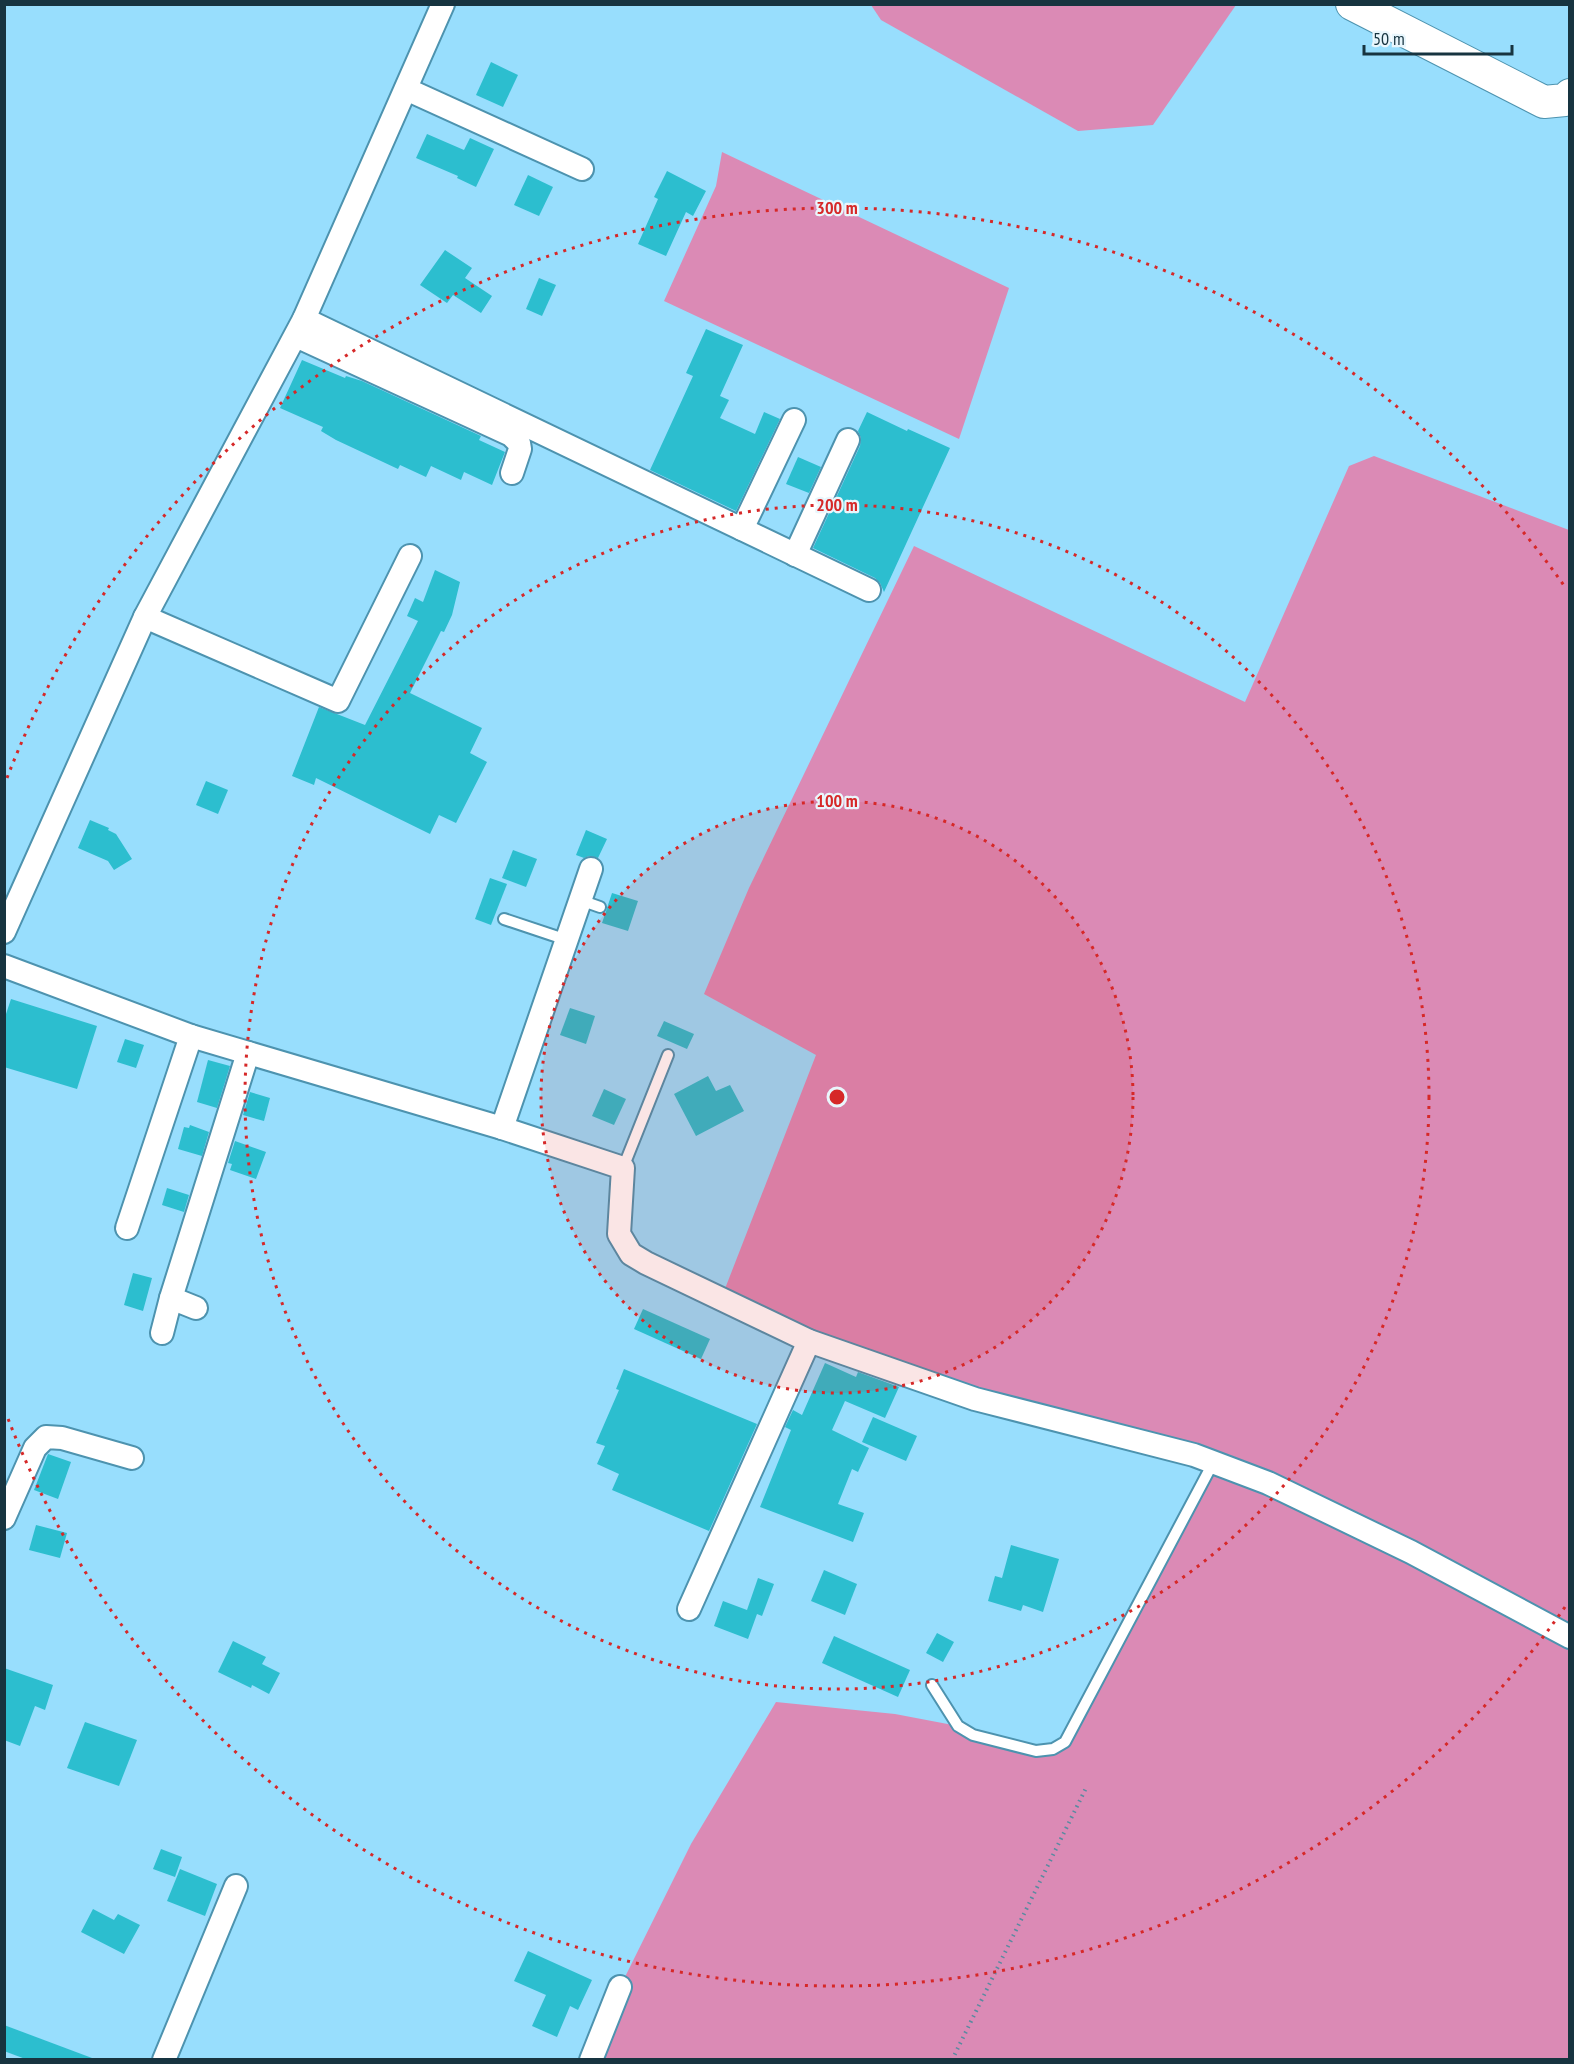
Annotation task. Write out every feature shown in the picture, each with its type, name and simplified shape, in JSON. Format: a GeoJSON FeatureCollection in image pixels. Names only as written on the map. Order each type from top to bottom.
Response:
{"type":"FeatureCollection","features":[{"type":"Feature","properties":{"kind":"street"},"geometry":{"type":"LineString","coordinates":[[4,932],[145,617],[300,328],[443,4]]}},
{"type":"Feature","properties":{"kind":"street"},"geometry":{"type":"LineString","coordinates":[[1352,4],[1544,102],[1565,100],[1569,95]]}},
{"type":"Feature","properties":{"kind":"street"},"geometry":{"type":"LineString","coordinates":[[406,89],[582,169]]}},
{"type":"Feature","properties":{"kind":"street"},"geometry":{"type":"LineString","coordinates":[[300,328],[511,435],[519,443],[520,449],[512,473]]}},
{"type":"Feature","properties":{"kind":"street"},"geometry":{"type":"LineString","coordinates":[[300,328],[742,529],[870,590]]}},
{"type":"Feature","properties":{"kind":"street"},"geometry":{"type":"LineString","coordinates":[[742,529],[794,420]]}},
{"type":"Feature","properties":{"kind":"street"},"geometry":{"type":"LineString","coordinates":[[795,555],[848,440]]}},
{"type":"Feature","properties":{"kind":"street"},"geometry":{"type":"LineString","coordinates":[[145,617],[338,701],[410,556]]}},
{"type":"Feature","properties":{"kind":"street"},"geometry":{"type":"LineString","coordinates":[[502,1128],[567,940],[590,904],[591,869]]}},
{"type":"Feature","properties":{"kind":"street"},"geometry":{"type":"LineString","coordinates":[[4,966],[191,1036],[502,1128],[623,1168],[620,1234],[631,1254],[646,1263],[809,1341],[975,1399],[1194,1455],[1268,1483],[1411,1552],[1569,1636]]}},
{"type":"Feature","properties":{"kind":"street"},"geometry":{"type":"LineString","coordinates":[[127,1228],[191,1036]]}},
{"type":"Feature","properties":{"kind":"street"},"geometry":{"type":"LineString","coordinates":[[162,1333],[248,1053]]}},
{"type":"Feature","properties":{"kind":"street"},"geometry":{"type":"LineString","coordinates":[[171,1298],[196,1308]]}},
{"type":"Feature","properties":{"kind":"street"},"geometry":{"type":"LineString","coordinates":[[689,1609],[809,1341]]}},
{"type":"Feature","properties":{"kind":"street"},"geometry":{"type":"LineString","coordinates":[[4,1518],[35,1448],[46,1437],[62,1438],[132,1458]]}},
{"type":"Feature","properties":{"kind":"street"},"geometry":{"type":"LineString","coordinates":[[164,2060],[236,1886]]}},
{"type":"Feature","properties":{"kind":"street"},"geometry":{"type":"LineString","coordinates":[[591,2060],[620,1987]]}},
{"type":"Feature","properties":{"kind":"lane"},"geometry":{"type":"LineString","coordinates":[[504,919],[567,940]]}},
{"type":"Feature","properties":{"kind":"lane"},"geometry":{"type":"LineString","coordinates":[[623,1168],[668,1055]]}},
{"type":"Feature","properties":{"kind":"lane"},"geometry":{"type":"LineString","coordinates":[[932,1685],[958,1726],[973,1735],[1036,1751],[1053,1749],[1065,1742],[1214,1463]]}},
{"type":"Feature","properties":{"kind":"path"},"geometry":{"type":"LineString","coordinates":[[952,2060],[1087,1786]]}},
{"type":"Feature","properties":{"kind":"shaded area"},"geometry":{"type":"Polygon","coordinates":[[[871,5],[1236,5],[1153,125],[1078,131],[881,20],[871,5]]]}},
{"type":"Feature","properties":{"kind":"shaded area"},"geometry":{"type":"Polygon","coordinates":[[[722,152],[1009,288],[959,439],[664,301],[716,186],[722,152]]]}},
{"type":"Feature","properties":{"kind":"shaded area"},"geometry":{"type":"Polygon","coordinates":[[[1374,456],[1569,530],[1569,2059],[591,2060],[620,1987],[691,1844],[776,1702],[895,1714],[958,1726],[1036,1751],[1065,1742],[1213,1463],[975,1399],[721,1299],[816,1055],[704,994],[749,888],[914,546],[1245,702],[1349,466],[1374,456]]]}},
{"type":"Feature","properties":{"kind":"building"},"geometry":{"type":"Polygon","coordinates":[[[491,62],[518,75],[503,107],[476,95],[491,62]]]}},
{"type":"Feature","properties":{"kind":"building"},"geometry":{"type":"Polygon","coordinates":[[[427,134],[464,150],[470,138],[494,149],[476,187],[457,178],[458,176],[416,158],[427,134]]]}},
{"type":"Feature","properties":{"kind":"building"},"geometry":{"type":"Polygon","coordinates":[[[667,171],[706,191],[693,216],[686,212],[666,256],[638,244],[658,199],[654,197],[667,171]]]}},
{"type":"Feature","properties":{"kind":"building"},"geometry":{"type":"Polygon","coordinates":[[[528,175],[553,187],[539,216],[514,205],[528,175]]]}},
{"type":"Feature","properties":{"kind":"building"},"geometry":{"type":"Polygon","coordinates":[[[445,250],[472,268],[465,278],[492,296],[481,313],[453,295],[447,303],[420,285],[445,250]]]}},
{"type":"Feature","properties":{"kind":"building"},"geometry":{"type":"Polygon","coordinates":[[[539,278],[556,285],[542,316],[526,309],[539,278]]]}},
{"type":"Feature","properties":{"kind":"building"},"geometry":{"type":"Polygon","coordinates":[[[706,329],[743,345],[720,396],[729,400],[720,418],[755,434],[764,412],[780,419],[736,511],[650,470],[693,376],[686,373],[706,329]]]}},
{"type":"Feature","properties":{"kind":"building"},"geometry":{"type":"Polygon","coordinates":[[[302,360],[345,378],[346,376],[362,381],[481,436],[479,440],[505,452],[492,485],[464,472],[461,480],[431,466],[426,477],[400,465],[398,469],[336,440],[321,431],[323,427],[280,408],[302,360]]]}},
{"type":"Feature","properties":{"kind":"building"},"geometry":{"type":"Polygon","coordinates":[[[867,412],[950,448],[884,592],[875,578],[813,548],[860,446],[861,438],[858,431],[867,412]]]}},
{"type":"Feature","properties":{"kind":"building"},"geometry":{"type":"Polygon","coordinates":[[[798,457],[821,467],[809,493],[786,484],[798,457]]]}},
{"type":"Feature","properties":{"kind":"building"},"geometry":{"type":"Polygon","coordinates":[[[435,570],[460,582],[452,615],[444,632],[441,631],[410,693],[482,728],[470,753],[487,762],[456,823],[439,815],[430,834],[316,778],[314,785],[292,776],[319,707],[365,725],[418,621],[407,616],[415,598],[423,602],[435,570]]]}},
{"type":"Feature","properties":{"kind":"building"},"geometry":{"type":"Polygon","coordinates":[[[206,781],[228,790],[218,814],[196,805],[206,781]]]}},
{"type":"Feature","properties":{"kind":"building"},"geometry":{"type":"Polygon","coordinates":[[[90,820],[109,828],[108,830],[116,834],[132,859],[114,870],[108,861],[78,848],[90,820]]]}},
{"type":"Feature","properties":{"kind":"building"},"geometry":{"type":"Polygon","coordinates":[[[586,830],[607,839],[598,858],[589,856],[584,858],[576,855],[586,830]]]}},
{"type":"Feature","properties":{"kind":"building"},"geometry":{"type":"Polygon","coordinates":[[[513,850],[537,859],[526,887],[502,878],[513,850]]]}},
{"type":"Feature","properties":{"kind":"building"},"geometry":{"type":"Polygon","coordinates":[[[490,878],[507,884],[491,925],[475,919],[490,878]]]}},
{"type":"Feature","properties":{"kind":"building"},"geometry":{"type":"Polygon","coordinates":[[[612,893],[638,901],[628,931],[602,923],[612,893]]]}},
{"type":"Feature","properties":{"kind":"building"},"geometry":{"type":"Polygon","coordinates":[[[11,999],[97,1026],[77,1089],[4,1067],[4,1020],[11,999]]]}},
{"type":"Feature","properties":{"kind":"building"},"geometry":{"type":"Polygon","coordinates":[[[570,1008],[595,1016],[586,1044],[560,1035],[570,1008]]]}},
{"type":"Feature","properties":{"kind":"building"},"geometry":{"type":"Polygon","coordinates":[[[664,1021],[694,1034],[687,1049],[657,1036],[664,1021]]]}},
{"type":"Feature","properties":{"kind":"building"},"geometry":{"type":"Polygon","coordinates":[[[125,1039],[144,1045],[136,1068],[117,1062],[125,1039]]]}},
{"type":"Feature","properties":{"kind":"building"},"geometry":{"type":"Polygon","coordinates":[[[208,1060],[230,1066],[217,1108],[197,1102],[208,1060]]]}},
{"type":"Feature","properties":{"kind":"building"},"geometry":{"type":"Polygon","coordinates":[[[708,1076],[716,1091],[730,1085],[744,1111],[696,1136],[674,1094],[708,1076]]]}},
{"type":"Feature","properties":{"kind":"building"},"geometry":{"type":"Polygon","coordinates":[[[604,1089],[626,1099],[614,1125],[592,1116],[604,1089]]]}},
{"type":"Feature","properties":{"kind":"building"},"geometry":{"type":"Polygon","coordinates":[[[250,1092],[270,1098],[264,1121],[243,1115],[250,1092]]]}},
{"type":"Feature","properties":{"kind":"building"},"geometry":{"type":"Polygon","coordinates":[[[190,1125],[209,1132],[202,1156],[178,1149],[184,1127],[189,1128],[190,1125]]]}},
{"type":"Feature","properties":{"kind":"building"},"geometry":{"type":"Polygon","coordinates":[[[235,1141],[266,1152],[256,1179],[230,1170],[232,1164],[228,1163],[235,1141]]]}},
{"type":"Feature","properties":{"kind":"building"},"geometry":{"type":"Polygon","coordinates":[[[167,1188],[189,1195],[184,1212],[162,1205],[167,1188]]]}},
{"type":"Feature","properties":{"kind":"building"},"geometry":{"type":"Polygon","coordinates":[[[133,1273],[152,1278],[143,1311],[124,1305],[133,1273]]]}},
{"type":"Feature","properties":{"kind":"building"},"geometry":{"type":"Polygon","coordinates":[[[643,1309],[710,1339],[701,1359],[634,1329],[643,1309]]]}},
{"type":"Feature","properties":{"kind":"building"},"geometry":{"type":"Polygon","coordinates":[[[825,1363],[856,1377],[858,1372],[899,1387],[885,1418],[845,1401],[832,1430],[869,1448],[858,1472],[852,1469],[838,1504],[864,1513],[853,1542],[760,1507],[791,1430],[785,1427],[793,1410],[802,1415],[825,1363]]]}},
{"type":"Feature","properties":{"kind":"building"},"geometry":{"type":"Polygon","coordinates":[[[624,1369],[757,1424],[709,1531],[612,1490],[619,1474],[597,1464],[605,1446],[596,1443],[619,1390],[616,1389],[624,1369]]]}},
{"type":"Feature","properties":{"kind":"building"},"geometry":{"type":"Polygon","coordinates":[[[873,1417],[917,1436],[906,1461],[862,1442],[873,1417]]]}},
{"type":"Feature","properties":{"kind":"building"},"geometry":{"type":"Polygon","coordinates":[[[48,1454],[71,1462],[58,1499],[34,1490],[48,1454]]]}},
{"type":"Feature","properties":{"kind":"building"},"geometry":{"type":"Polygon","coordinates":[[[36,1525],[67,1533],[60,1558],[29,1550],[36,1525]]]}},
{"type":"Feature","properties":{"kind":"building"},"geometry":{"type":"Polygon","coordinates":[[[1011,1545],[1059,1559],[1043,1612],[1023,1605],[1021,1611],[988,1601],[995,1576],[1002,1578],[1011,1545]]]}},
{"type":"Feature","properties":{"kind":"building"},"geometry":{"type":"Polygon","coordinates":[[[824,1570],[857,1584],[845,1615],[811,1601],[824,1570]]]}},
{"type":"Feature","properties":{"kind":"building"},"geometry":{"type":"Polygon","coordinates":[[[758,1578],[774,1584],[762,1616],[757,1614],[748,1639],[714,1626],[723,1601],[747,1610],[758,1578]]]}},
{"type":"Feature","properties":{"kind":"building"},"geometry":{"type":"Polygon","coordinates":[[[937,1633],[954,1642],[943,1662],[926,1653],[937,1633]]]}},
{"type":"Feature","properties":{"kind":"building"},"geometry":{"type":"Polygon","coordinates":[[[834,1636],[910,1670],[898,1697],[822,1663],[834,1636]]]}},
{"type":"Feature","properties":{"kind":"building"},"geometry":{"type":"Polygon","coordinates":[[[233,1641],[266,1657],[262,1664],[280,1673],[269,1694],[218,1672],[233,1641]]]}},
{"type":"Feature","properties":{"kind":"building"},"geometry":{"type":"Polygon","coordinates":[[[4,1668],[53,1685],[45,1710],[35,1706],[20,1746],[4,1740],[4,1668]]]}},
{"type":"Feature","properties":{"kind":"building"},"geometry":{"type":"Polygon","coordinates":[[[85,1722],[137,1740],[119,1786],[67,1768],[85,1722]]]}},
{"type":"Feature","properties":{"kind":"building"},"geometry":{"type":"Polygon","coordinates":[[[161,1849],[182,1857],[175,1877],[153,1869],[161,1849]]]}},
{"type":"Feature","properties":{"kind":"building"},"geometry":{"type":"Polygon","coordinates":[[[180,1869],[217,1884],[205,1916],[167,1901],[180,1869]]]}},
{"type":"Feature","properties":{"kind":"building"},"geometry":{"type":"Polygon","coordinates":[[[93,1909],[114,1920],[118,1914],[140,1925],[124,1954],[81,1932],[93,1909]]]}},
{"type":"Feature","properties":{"kind":"building"},"geometry":{"type":"Polygon","coordinates":[[[528,1951],[592,1980],[578,2010],[570,2006],[557,2037],[532,2026],[546,1995],[514,1981],[528,1951]]]}},
{"type":"Feature","properties":{"kind":"building"},"geometry":{"type":"Polygon","coordinates":[[[4,2025],[92,2058],[91,2060],[28,2060],[4,2051],[4,2025]]]}}]}
